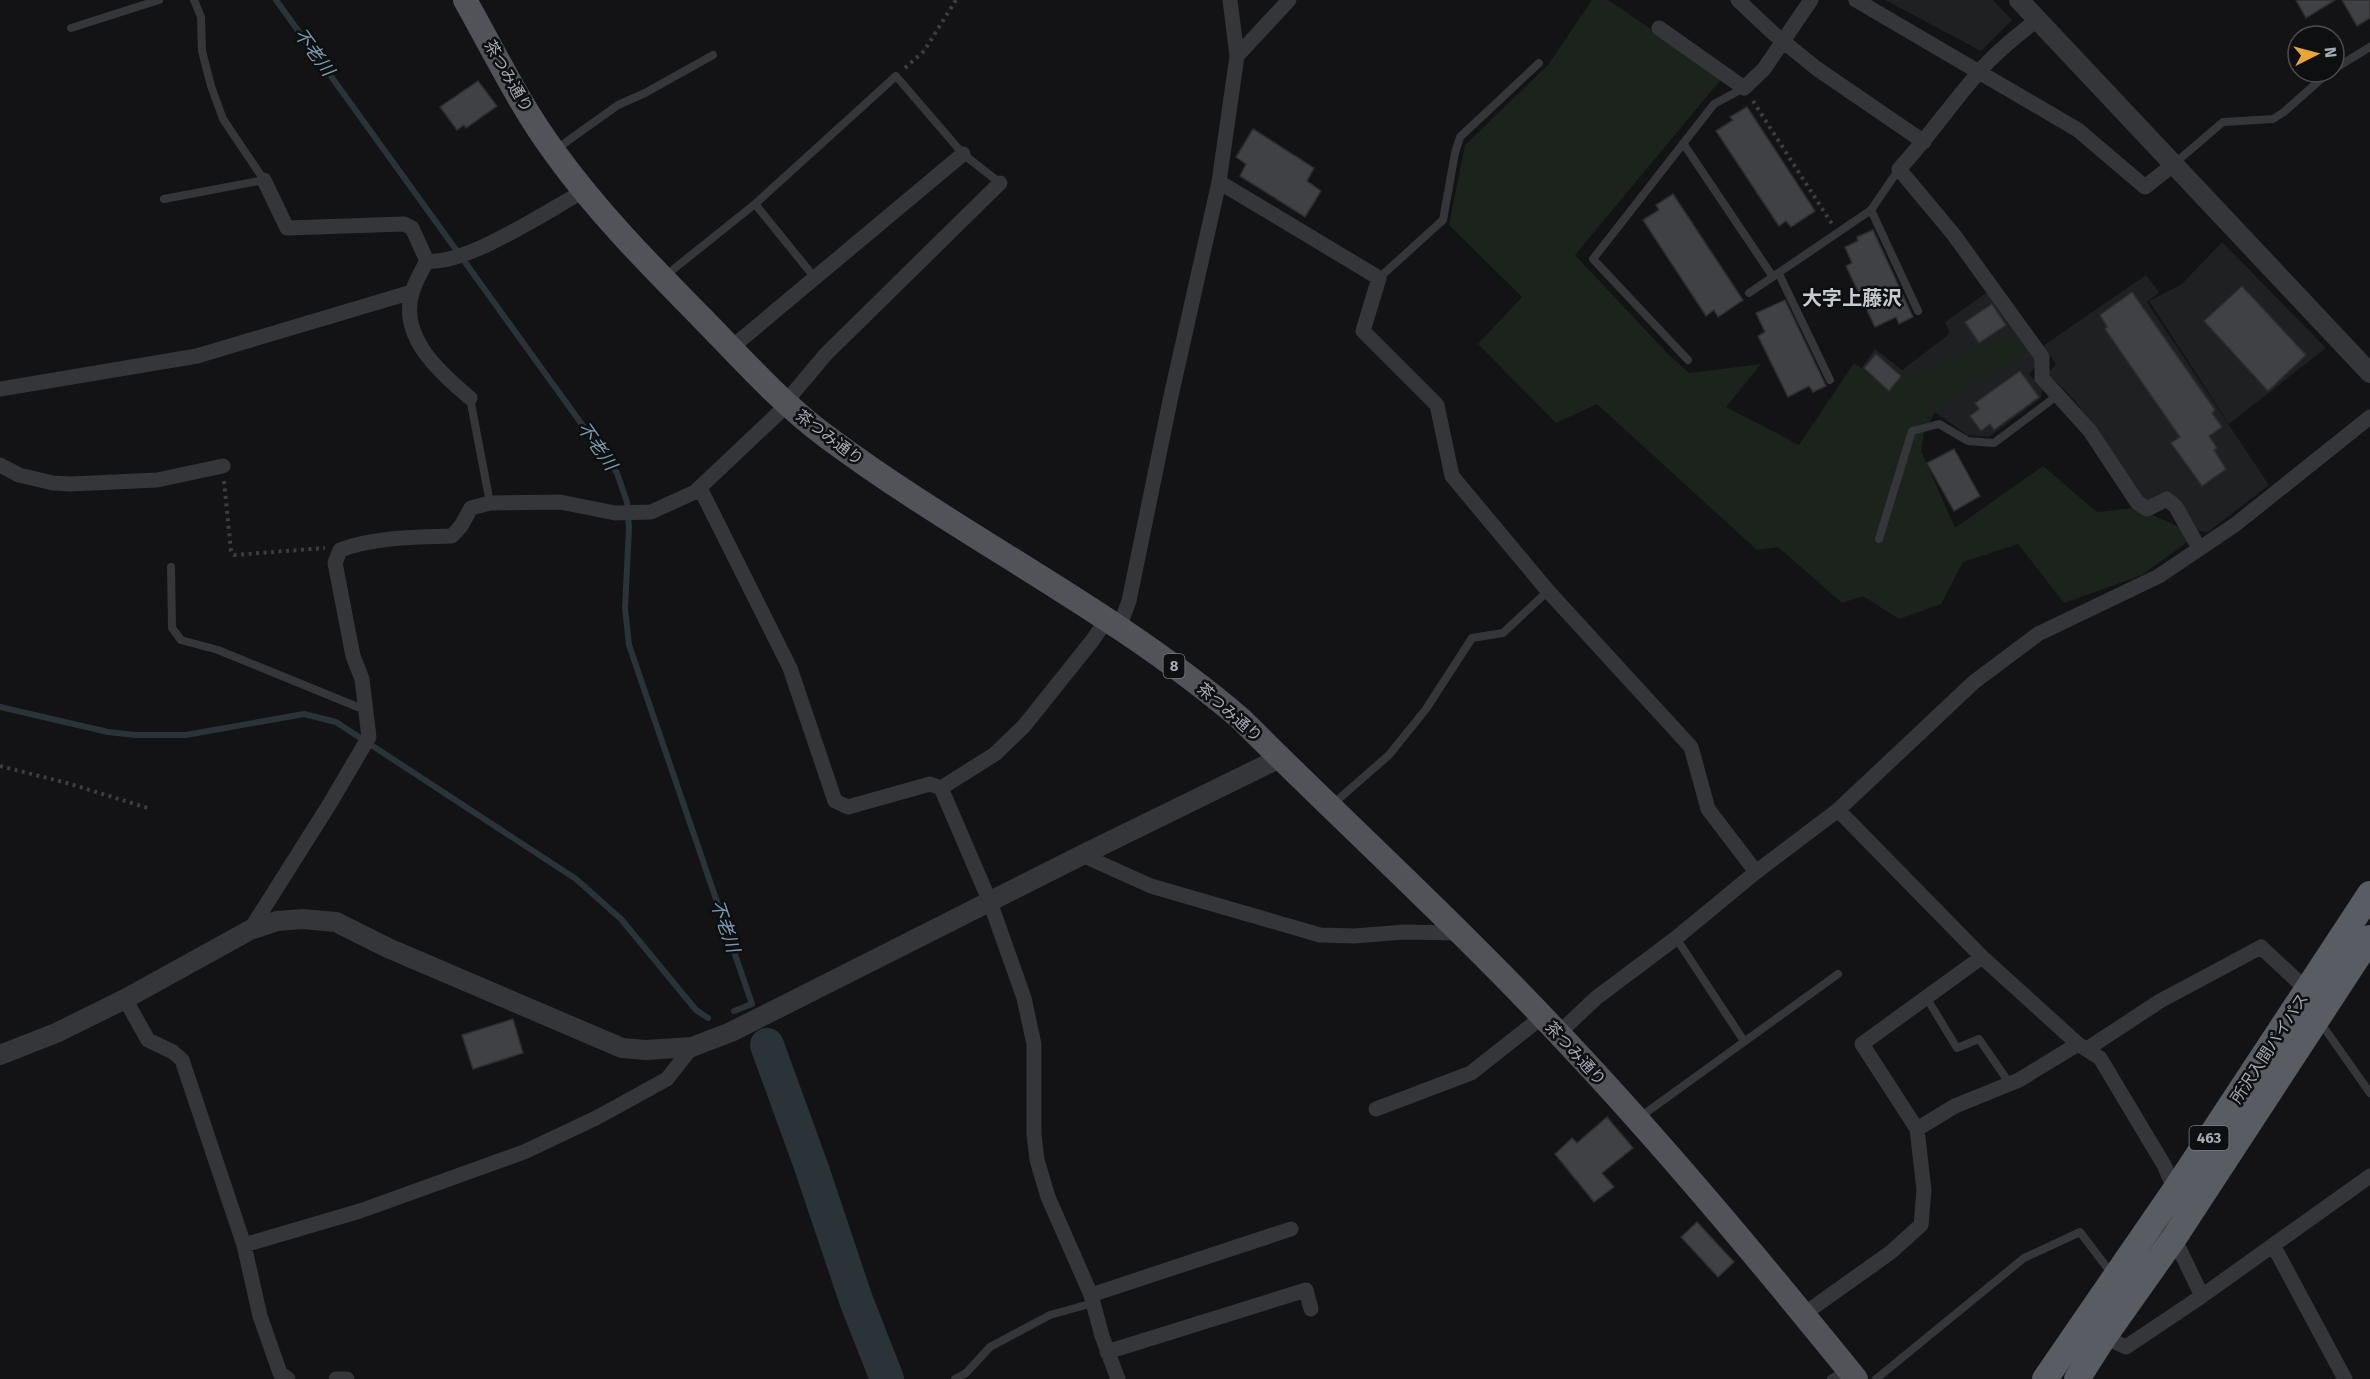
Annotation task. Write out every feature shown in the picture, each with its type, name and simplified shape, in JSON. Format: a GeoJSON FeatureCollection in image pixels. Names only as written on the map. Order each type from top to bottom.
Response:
{"type":"FeatureCollection","features":[{"type":"Feature","properties":{"kind":"highway","name":"所沢入間バイパス"},"geometry":{"type":"LineString","coordinates":[[2046,1379],[2175,1190],[2370,894]]}},
{"type":"Feature","properties":{"kind":"highway","name":"所沢入間バイパス"},"geometry":{"type":"LineString","coordinates":[[2077,1379],[2104,1336],[2174,1238],[2370,938]]}},
{"type":"Feature","properties":{"kind":"main road","name":"茶つみ通り"},"geometry":{"type":"LineString","coordinates":[[465,0],[554,152],[584,191],[663,278],[787,405],[864,464],[1113,623],[1206,690],[1241,719],[1550,1025],[1636,1120],[1804,1314],[1845,1376]]}},
{"type":"Feature","properties":{"kind":"street"},"geometry":{"type":"LineString","coordinates":[[941,788],[994,754],[1024,726],[1092,641],[1113,623],[1129,602],[1169,407],[1219,183],[1237,56],[1230,0]]}},
{"type":"Feature","properties":{"kind":"street"},"geometry":{"type":"LineString","coordinates":[[1237,56],[1289,0]]}},
{"type":"Feature","properties":{"kind":"street"},"geometry":{"type":"LineString","coordinates":[[1738,0],[1816,68],[1924,142]]}},
{"type":"Feature","properties":{"kind":"street"},"geometry":{"type":"LineString","coordinates":[[1659,28],[1744,88],[1764,69],[1811,0]]}},
{"type":"Feature","properties":{"kind":"street"},"geometry":{"type":"LineString","coordinates":[[1856,0],[2078,130],[2145,187],[2174,164]]}},
{"type":"Feature","properties":{"kind":"street"},"geometry":{"type":"LineString","coordinates":[[2019,0],[2370,373]]}},
{"type":"Feature","properties":{"kind":"street"},"geometry":{"type":"LineString","coordinates":[[2037,20],[2003,46],[1899,169],[1953,235],[2043,357],[2042,378],[2090,431],[2137,502],[2147,509],[2167,499],[2176,507],[2199,548]]}},
{"type":"Feature","properties":{"kind":"street"},"geometry":{"type":"LineString","coordinates":[[731,348],[963,154]]}},
{"type":"Feature","properties":{"kind":"street"},"geometry":{"type":"LineString","coordinates":[[264,180],[287,228],[404,224],[412,228],[427,261]]}},
{"type":"Feature","properties":{"kind":"street"},"geometry":{"type":"LineString","coordinates":[[250,930],[366,742],[367,711],[362,680],[353,656],[335,563],[340,550],[352,545],[415,537],[452,536],[461,526],[471,508],[490,503],[560,502],[615,513],[651,512],[700,488],[787,405],[794,392],[826,354],[1000,183]]}},
{"type":"Feature","properties":{"kind":"street"},"geometry":{"type":"LineString","coordinates":[[1219,183],[1379,278],[1363,331],[1437,405],[1452,476],[1548,591],[1691,747],[1708,809],[1756,872]]}},
{"type":"Feature","properties":{"kind":"street"},"geometry":{"type":"LineString","coordinates":[[427,261],[437,262],[473,252],[584,191]]}},
{"type":"Feature","properties":{"kind":"street"},"geometry":{"type":"LineString","coordinates":[[427,261],[412,292],[409,314],[415,337],[432,364],[470,398]]}},
{"type":"Feature","properties":{"kind":"street"},"geometry":{"type":"LineString","coordinates":[[0,389],[197,356],[412,292]]}},
{"type":"Feature","properties":{"kind":"street"},"geometry":{"type":"LineString","coordinates":[[1376,1109],[1471,1073],[1596,998],[1838,810],[1974,682],[2004,659],[2038,634],[2158,576],[2236,524],[2370,417]]}},
{"type":"Feature","properties":{"kind":"street"},"geometry":{"type":"LineString","coordinates":[[0,465],[19,475],[52,483],[71,484],[157,480],[223,466]]}},
{"type":"Feature","properties":{"kind":"street"},"geometry":{"type":"LineString","coordinates":[[700,488],[790,668],[835,801],[848,807],[930,784],[941,788],[990,902],[1024,998],[1034,1044],[1034,1134],[1037,1160],[1048,1197],[1093,1299],[1107,1353],[1118,1379]]}},
{"type":"Feature","properties":{"kind":"street"},"geometry":{"type":"LineString","coordinates":[[0,1055],[56,1033],[125,999],[250,930],[277,921],[302,920],[336,922],[388,948],[622,1048],[646,1050],[692,1047],[731,1032],[1280,758]]}},
{"type":"Feature","properties":{"kind":"street"},"geometry":{"type":"LineString","coordinates":[[1838,810],[1982,957],[2082,1046],[2100,1058],[2164,1165],[2175,1190]]}},
{"type":"Feature","properties":{"kind":"street"},"geometry":{"type":"LineString","coordinates":[[1083,855],[1151,886],[1320,935],[1459,933]]}},
{"type":"Feature","properties":{"kind":"street"},"geometry":{"type":"LineString","coordinates":[[1917,1129],[1955,1106],[2010,1084],[2082,1046],[2261,947],[2307,990]]}},
{"type":"Feature","properties":{"kind":"street"},"geometry":{"type":"LineString","coordinates":[[1804,1314],[1891,1252],[1921,1225],[1924,1190],[1917,1129],[1862,1044],[1982,957]]}},
{"type":"Feature","properties":{"kind":"street"},"geometry":{"type":"LineString","coordinates":[[125,999],[148,1040],[173,1052],[182,1060],[244,1245],[260,1316],[280,1373],[288,1379]]}},
{"type":"Feature","properties":{"kind":"street"},"geometry":{"type":"LineString","coordinates":[[244,1245],[360,1211],[524,1152],[596,1118],[667,1079],[692,1047]]}},
{"type":"Feature","properties":{"kind":"street"},"geometry":{"type":"LineString","coordinates":[[2104,1336],[2126,1347],[2202,1296],[2370,1176]]}},
{"type":"Feature","properties":{"kind":"street"},"geometry":{"type":"LineString","coordinates":[[1093,1299],[1291,1229]]}},
{"type":"Feature","properties":{"kind":"street"},"geometry":{"type":"LineString","coordinates":[[2174,1238],[2202,1296]]}},
{"type":"Feature","properties":{"kind":"street"},"geometry":{"type":"LineString","coordinates":[[2273,1245],[2345,1379]]}},
{"type":"Feature","properties":{"kind":"street"},"geometry":{"type":"LineString","coordinates":[[1107,1353],[1306,1290],[1311,1310]]}},
{"type":"Feature","properties":{"kind":"street"},"geometry":{"type":"LineString","coordinates":[[336,1379],[347,1379]]}},
{"type":"Feature","properties":{"kind":"lane"},"geometry":{"type":"LineString","coordinates":[[71,28],[159,0]]}},
{"type":"Feature","properties":{"kind":"lane"},"geometry":{"type":"LineString","coordinates":[[164,199],[264,180],[223,119],[202,51],[201,17],[194,0]]}},
{"type":"Feature","properties":{"kind":"lane"},"geometry":{"type":"LineString","coordinates":[[2346,62],[2370,47]]}},
{"type":"Feature","properties":{"kind":"lane"},"geometry":{"type":"LineString","coordinates":[[554,152],[618,105],[645,93],[713,55]]}},
{"type":"Feature","properties":{"kind":"lane"},"geometry":{"type":"LineString","coordinates":[[1379,278],[1443,220],[1460,137],[1539,63]]}},
{"type":"Feature","properties":{"kind":"lane"},"geometry":{"type":"LineString","coordinates":[[663,278],[755,204],[896,76],[963,154],[1000,183]]}},
{"type":"Feature","properties":{"kind":"lane"},"geometry":{"type":"LineString","coordinates":[[2174,164],[2223,122],[2273,119],[2315,84]]}},
{"type":"Feature","properties":{"kind":"lane"},"geometry":{"type":"LineString","coordinates":[[1688,360],[1593,259],[1714,104],[1744,88]]}},
{"type":"Feature","properties":{"kind":"lane"},"geometry":{"type":"LineString","coordinates":[[1683,143],[1776,275],[1830,380]]}},
{"type":"Feature","properties":{"kind":"lane"},"geometry":{"type":"LineString","coordinates":[[1749,293],[1871,210],[1899,169]]}},
{"type":"Feature","properties":{"kind":"lane"},"geometry":{"type":"LineString","coordinates":[[755,204],[815,278]]}},
{"type":"Feature","properties":{"kind":"lane"},"geometry":{"type":"LineString","coordinates":[[1871,210],[1918,311]]}},
{"type":"Feature","properties":{"kind":"lane"},"geometry":{"type":"LineString","coordinates":[[1879,538],[1912,431],[1939,424],[1968,441],[1994,443],[2058,395]]}},
{"type":"Feature","properties":{"kind":"lane"},"geometry":{"type":"LineString","coordinates":[[470,398],[490,503]]}},
{"type":"Feature","properties":{"kind":"lane"},"geometry":{"type":"LineString","coordinates":[[171,567],[172,628],[181,640],[218,650],[367,711]]}},
{"type":"Feature","properties":{"kind":"lane"},"geometry":{"type":"LineString","coordinates":[[1331,806],[1389,755],[1426,709],[1472,638],[1503,633],[1548,591]]}},
{"type":"Feature","properties":{"kind":"lane"},"geometry":{"type":"LineString","coordinates":[[1676,938],[1744,1041]]}},
{"type":"Feature","properties":{"kind":"lane"},"geometry":{"type":"LineString","coordinates":[[1636,1120],[1838,974]]}},
{"type":"Feature","properties":{"kind":"lane"},"geometry":{"type":"LineString","coordinates":[[1926,997],[1957,1048],[1979,1039],[2010,1084]]}},
{"type":"Feature","properties":{"kind":"lane"},"geometry":{"type":"LineString","coordinates":[[2318,1018],[2370,1093]]}},
{"type":"Feature","properties":{"kind":"lane"},"geometry":{"type":"LineString","coordinates":[[1876,1379],[2024,1258],[2080,1232],[2114,1277]]}},
{"type":"Feature","properties":{"kind":"lane"},"geometry":{"type":"LineString","coordinates":[[955,1379],[966,1373],[990,1347],[1050,1315],[1093,1299]]}},
{"type":"Feature","properties":{"kind":"path"},"geometry":{"type":"LineString","coordinates":[[896,76],[924,51],[956,0]]}},
{"type":"Feature","properties":{"kind":"path"},"geometry":{"type":"LineString","coordinates":[[1744,88],[1838,233]]}},
{"type":"Feature","properties":{"kind":"path"},"geometry":{"type":"LineString","coordinates":[[223,466],[231,551],[234,555],[327,548],[338,555]]}},
{"type":"Feature","properties":{"kind":"path"},"geometry":{"type":"LineString","coordinates":[[0,766],[67,783],[151,809]]}},
{"type":"Feature","properties":{"kind":"shaded area"},"geometry":{"type":"Polygon","coordinates":[[[1592,0],[1608,0],[1722,78],[1575,255],[1668,354],[1689,373],[1761,364],[1726,407],[1799,445],[1854,363],[1887,386],[2006,336],[2029,351],[1938,407],[1933,404],[1925,427],[1921,451],[1955,528],[2043,466],[2097,512],[2137,508],[2197,535],[2142,575],[2064,603],[2018,544],[1963,562],[1941,604],[1899,619],[1863,596],[1842,603],[1778,547],[1757,550],[1597,404],[1556,423],[1478,344],[1522,297],[1449,225],[1465,145],[1548,65],[1592,0]]]}},
{"type":"Feature","properties":{"kind":"shaded area"},"geometry":{"type":"Polygon","coordinates":[[[1885,0],[1993,0],[2012,20],[1981,51],[1885,0]]]}},
{"type":"Feature","properties":{"kind":"shaded area"},"geometry":{"type":"Polygon","coordinates":[[[2222,242],[2326,348],[2229,424],[2149,301],[2182,284],[2222,242]]]}},
{"type":"Feature","properties":{"kind":"shaded area"},"geometry":{"type":"Polygon","coordinates":[[[2146,275],[2159,292],[2147,302],[2269,485],[2208,532],[2195,530],[2158,500],[2146,501],[2140,496],[2076,402],[2048,373],[2056,364],[2043,346],[2146,275]]]}},
{"type":"Feature","properties":{"kind":"shaded area"},"geometry":{"type":"Polygon","coordinates":[[[1989,291],[2036,361],[2036,366],[2029,374],[2042,388],[2041,398],[1989,437],[1967,435],[1935,412],[1910,459],[1758,513],[1875,349],[1902,370],[1948,335],[1949,331],[1945,322],[1989,291]]]}},
{"type":"Feature","properties":{"kind":"building"},"geometry":{"type":"Polygon","coordinates":[[[2296,0],[2335,0],[2306,18],[2296,0]]]}},
{"type":"Feature","properties":{"kind":"building"},"geometry":{"type":"Polygon","coordinates":[[[2342,0],[2370,0],[2370,18],[2357,26],[2342,0]]]}},
{"type":"Feature","properties":{"kind":"building"},"geometry":{"type":"Polygon","coordinates":[[[478,81],[497,106],[466,128],[464,125],[457,130],[440,107],[478,81]]]}},
{"type":"Feature","properties":{"kind":"building"},"geometry":{"type":"Polygon","coordinates":[[[1747,107],[1815,211],[1791,227],[1786,221],[1779,226],[1716,131],[1733,120],[1730,117],[1747,107]]]}},
{"type":"Feature","properties":{"kind":"building"},"geometry":{"type":"Polygon","coordinates":[[[1253,129],[1314,168],[1307,181],[1321,191],[1305,217],[1240,176],[1246,164],[1236,157],[1253,129]]]}},
{"type":"Feature","properties":{"kind":"building"},"geometry":{"type":"Polygon","coordinates":[[[1673,194],[1743,300],[1718,317],[1714,310],[1706,316],[1643,220],[1659,210],[1656,205],[1673,194]]]}},
{"type":"Feature","properties":{"kind":"building"},"geometry":{"type":"Polygon","coordinates":[[[1873,230],[1913,317],[1899,324],[1896,317],[1875,327],[1846,266],[1852,263],[1845,247],[1858,241],[1857,237],[1873,230]]]}},
{"type":"Feature","properties":{"kind":"building"},"geometry":{"type":"Polygon","coordinates":[[[2242,286],[2306,355],[2268,391],[2204,321],[2242,286]]]}},
{"type":"Feature","properties":{"kind":"building"},"geometry":{"type":"Polygon","coordinates":[[[2132,292],[2215,410],[2212,413],[2222,427],[2209,436],[2217,448],[2214,450],[2226,469],[2202,486],[2171,443],[2180,437],[2105,329],[2107,327],[2100,315],[2132,292]]]}},
{"type":"Feature","properties":{"kind":"building"},"geometry":{"type":"Polygon","coordinates":[[[1785,300],[1826,386],[1813,392],[1809,386],[1788,397],[1758,336],[1765,332],[1756,313],[1785,300]]]}},
{"type":"Feature","properties":{"kind":"building"},"geometry":{"type":"Polygon","coordinates":[[[1992,304],[2006,325],[1979,343],[1965,322],[1992,304]]]}},
{"type":"Feature","properties":{"kind":"building"},"geometry":{"type":"Polygon","coordinates":[[[1876,354],[1901,376],[1889,391],[1864,368],[1876,354]]]}},
{"type":"Feature","properties":{"kind":"building"},"geometry":{"type":"Polygon","coordinates":[[[2020,371],[2039,397],[1994,430],[1990,424],[1981,431],[1970,416],[1979,409],[1975,403],[2020,371]]]}},
{"type":"Feature","properties":{"kind":"building"},"geometry":{"type":"Polygon","coordinates":[[[1954,449],[1980,496],[1954,511],[1927,463],[1954,449]]]}},
{"type":"Feature","properties":{"kind":"building"},"geometry":{"type":"Polygon","coordinates":[[[513,1019],[523,1053],[473,1069],[462,1035],[513,1019]]]}},
{"type":"Feature","properties":{"kind":"building"},"geometry":{"type":"Polygon","coordinates":[[[1607,1117],[1633,1148],[1602,1173],[1614,1187],[1594,1202],[1555,1154],[1572,1138],[1577,1143],[1607,1117]]]}},
{"type":"Feature","properties":{"kind":"building"},"geometry":{"type":"Polygon","coordinates":[[[1697,1222],[1734,1262],[1718,1277],[1681,1237],[1697,1222]]]}},
{"type":"Feature","properties":{"kind":"waterway","name":"不老川"},"geometry":{"type":"LineString","coordinates":[[276,0],[617,473],[627,502],[629,528],[625,608],[629,645],[752,1004],[734,1011]]}},
{"type":"Feature","properties":{"kind":"waterway"},"geometry":{"type":"LineString","coordinates":[[0,707],[108,732],[135,735],[186,735],[304,714],[336,722],[576,879],[621,919],[696,1010],[708,1018]]}},
{"type":"Feature","properties":{"kind":"waterway","name":"不老川"},"geometry":{"type":"LineString","coordinates":[[767,1045],[856,1300],[887,1379]]}},
{"type":"Feature","properties":{"kind":"district","name":"大字上藤沢"},"geometry":{"type":"Point","coordinates":[1852,298]}}]}
